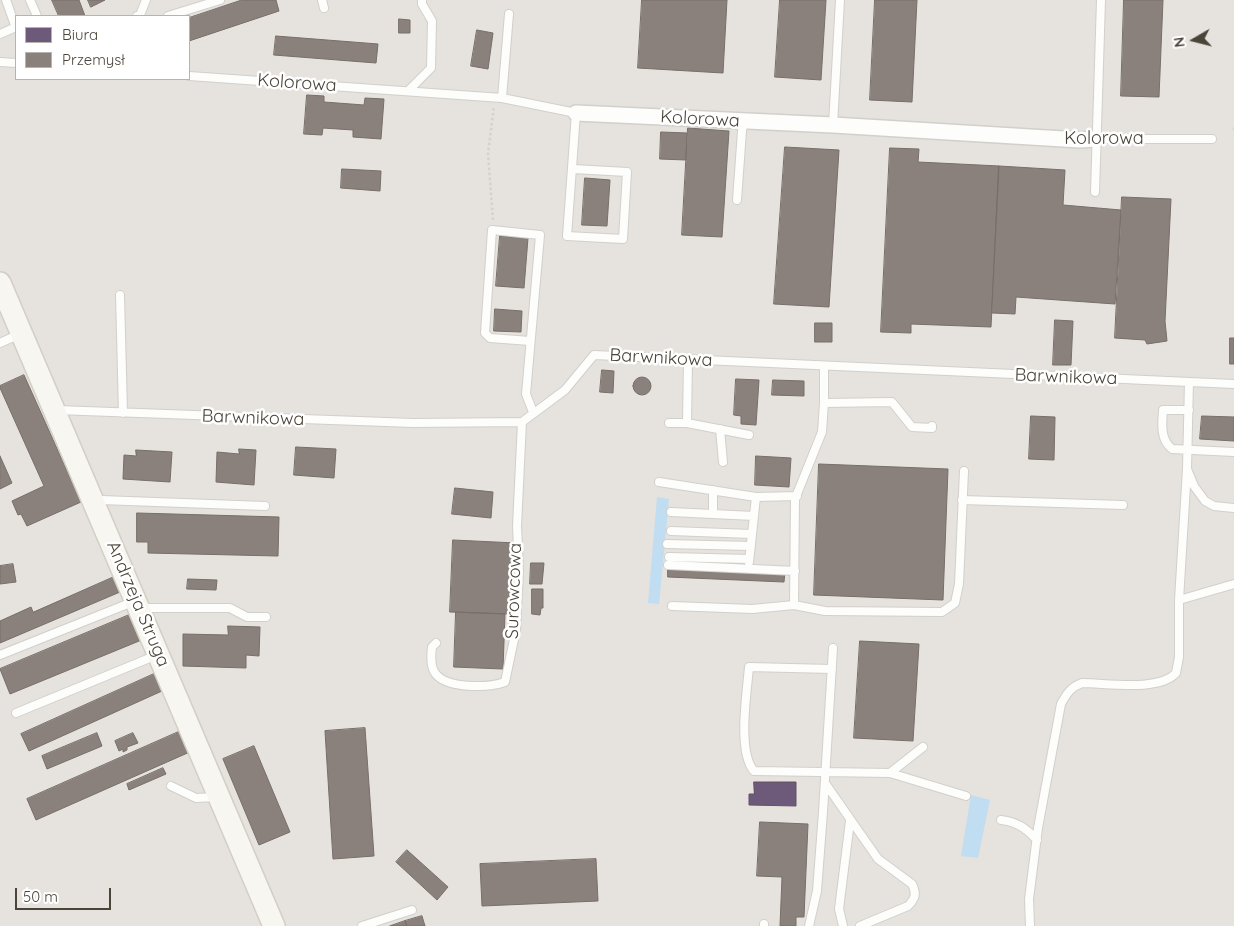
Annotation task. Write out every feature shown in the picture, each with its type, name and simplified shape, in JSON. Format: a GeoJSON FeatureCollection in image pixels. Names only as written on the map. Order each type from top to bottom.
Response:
{"type":"FeatureCollection","features":[{"type":"Feature","properties":{"kind":"street","name":"Kolorowa"},"geometry":{"type":"LineString","coordinates":[[576,113],[744,120],[1080,140],[1097,139]]}},
{"type":"Feature","properties":{"kind":"street","name":"Andrzeja Struga"},"geometry":{"type":"LineString","coordinates":[[0,282],[274,926]]}},
{"type":"Feature","properties":{"kind":"lane"},"geometry":{"type":"LineString","coordinates":[[30,0],[37,15]]}},
{"type":"Feature","properties":{"kind":"lane"},"geometry":{"type":"LineString","coordinates":[[140,15],[146,0]]}},
{"type":"Feature","properties":{"kind":"lane"},"geometry":{"type":"LineString","coordinates":[[171,15],[220,0]]}},
{"type":"Feature","properties":{"kind":"lane"},"geometry":{"type":"LineString","coordinates":[[408,91],[431,68],[432,21],[422,4],[422,0]]}},
{"type":"Feature","properties":{"kind":"lane"},"geometry":{"type":"LineString","coordinates":[[833,125],[840,0]]}},
{"type":"Feature","properties":{"kind":"lane"},"geometry":{"type":"LineString","coordinates":[[1095,192],[1101,0]]}},
{"type":"Feature","properties":{"kind":"lane"},"geometry":{"type":"LineString","coordinates":[[0,10],[7,3],[15,25]]}},
{"type":"Feature","properties":{"kind":"lane"},"geometry":{"type":"LineString","coordinates":[[499,98],[509,14]]}},
{"type":"Feature","properties":{"kind":"lane"},"geometry":{"type":"LineString","coordinates":[[0,34],[15,28]]}},
{"type":"Feature","properties":{"kind":"lane"},"geometry":{"type":"LineString","coordinates":[[0,62],[15,62]]}},
{"type":"Feature","properties":{"kind":"lane","name":"Kolorowa"},"geometry":{"type":"LineString","coordinates":[[190,76],[499,98],[576,113]]}},
{"type":"Feature","properties":{"kind":"lane"},"geometry":{"type":"LineString","coordinates":[[573,169],[627,172],[623,239],[567,236],[576,113]]}},
{"type":"Feature","properties":{"kind":"lane"},"geometry":{"type":"LineString","coordinates":[[737,200],[744,120]]}},
{"type":"Feature","properties":{"kind":"lane","name":"Kolorowa"},"geometry":{"type":"LineString","coordinates":[[1097,139],[1212,139]]}},
{"type":"Feature","properties":{"kind":"lane"},"geometry":{"type":"LineString","coordinates":[[530,341],[490,338],[485,333],[492,230],[540,236],[526,394],[533,412]]}},
{"type":"Feature","properties":{"kind":"lane"},"geometry":{"type":"LineString","coordinates":[[120,295],[123,413]]}},
{"type":"Feature","properties":{"kind":"lane"},"geometry":{"type":"LineString","coordinates":[[0,343],[22,333]]}},
{"type":"Feature","properties":{"kind":"lane","name":"Barwnikowa"},"geometry":{"type":"LineString","coordinates":[[55,410],[413,423],[522,422],[565,390],[594,355],[1234,384]]}},
{"type":"Feature","properties":{"kind":"lane"},"geometry":{"type":"LineString","coordinates":[[687,423],[688,360]]}},
{"type":"Feature","properties":{"kind":"lane"},"geometry":{"type":"LineString","coordinates":[[794,605],[796,499],[822,432],[824,366]]}},
{"type":"Feature","properties":{"kind":"lane"},"geometry":{"type":"LineString","coordinates":[[1030,926],[1029,899],[1037,840],[1061,704],[1067,692],[1082,682],[1149,685],[1166,681],[1176,673],[1179,657],[1179,600],[1188,450],[1189,382]]}},
{"type":"Feature","properties":{"kind":"lane"},"geometry":{"type":"LineString","coordinates":[[824,403],[892,402],[912,427],[932,428],[932,426]]}},
{"type":"Feature","properties":{"kind":"lane"},"geometry":{"type":"LineString","coordinates":[[1189,410],[1163,410],[1162,427],[1166,444],[1172,449],[1234,452]]}},
{"type":"Feature","properties":{"kind":"lane","name":"Surowcowa"},"geometry":{"type":"LineString","coordinates":[[436,643],[432,647],[431,659],[434,672],[443,681],[479,687],[495,686],[505,682],[516,630],[519,571],[517,526],[522,422]]}},
{"type":"Feature","properties":{"kind":"lane"},"geometry":{"type":"LineString","coordinates":[[669,423],[687,423],[749,435]]}},
{"type":"Feature","properties":{"kind":"lane"},"geometry":{"type":"LineString","coordinates":[[720,429],[723,462]]}},
{"type":"Feature","properties":{"kind":"lane"},"geometry":{"type":"LineString","coordinates":[[1187,469],[1194,486],[1205,501],[1214,506],[1234,508]]}},
{"type":"Feature","properties":{"kind":"lane"},"geometry":{"type":"LineString","coordinates":[[672,606],[752,609],[794,605],[825,611],[942,612],[955,603],[959,584],[964,471]]}},
{"type":"Feature","properties":{"kind":"lane"},"geometry":{"type":"LineString","coordinates":[[659,482],[756,497],[797,496]]}},
{"type":"Feature","properties":{"kind":"lane"},"geometry":{"type":"LineString","coordinates":[[713,490],[713,514]]}},
{"type":"Feature","properties":{"kind":"lane"},"geometry":{"type":"LineString","coordinates":[[748,569],[756,497]]}},
{"type":"Feature","properties":{"kind":"lane"},"geometry":{"type":"LineString","coordinates":[[94,502],[101,500],[265,506]]}},
{"type":"Feature","properties":{"kind":"lane"},"geometry":{"type":"LineString","coordinates":[[962,500],[1123,505]]}},
{"type":"Feature","properties":{"kind":"lane"},"geometry":{"type":"LineString","coordinates":[[671,512],[754,516]]}},
{"type":"Feature","properties":{"kind":"lane"},"geometry":{"type":"LineString","coordinates":[[671,531],[752,534]]}},
{"type":"Feature","properties":{"kind":"lane"},"geometry":{"type":"LineString","coordinates":[[695,532],[697,558]]}},
{"type":"Feature","properties":{"kind":"lane"},"geometry":{"type":"LineString","coordinates":[[721,546],[722,533]]}},
{"type":"Feature","properties":{"kind":"lane"},"geometry":{"type":"LineString","coordinates":[[668,544],[750,546]]}},
{"type":"Feature","properties":{"kind":"lane"},"geometry":{"type":"LineString","coordinates":[[669,557],[749,559]]}},
{"type":"Feature","properties":{"kind":"lane"},"geometry":{"type":"LineString","coordinates":[[668,565],[795,571]]}},
{"type":"Feature","properties":{"kind":"lane"},"geometry":{"type":"LineString","coordinates":[[1179,600],[1234,584]]}},
{"type":"Feature","properties":{"kind":"lane"},"geometry":{"type":"LineString","coordinates":[[0,655],[138,604],[230,608],[247,617],[266,617]]}},
{"type":"Feature","properties":{"kind":"lane"},"geometry":{"type":"LineString","coordinates":[[808,926],[817,892],[833,648]]}},
{"type":"Feature","properties":{"kind":"lane"},"geometry":{"type":"LineString","coordinates":[[16,713],[159,654]]}},
{"type":"Feature","properties":{"kind":"lane"},"geometry":{"type":"LineString","coordinates":[[832,669],[749,667],[744,736],[746,756],[754,772],[890,773],[966,796]]}},
{"type":"Feature","properties":{"kind":"lane"},"geometry":{"type":"LineString","coordinates":[[890,773],[923,747]]}},
{"type":"Feature","properties":{"kind":"lane"},"geometry":{"type":"LineString","coordinates":[[825,784],[878,860],[912,884],[916,895],[914,901],[908,906],[860,926]]}},
{"type":"Feature","properties":{"kind":"lane"},"geometry":{"type":"LineString","coordinates":[[171,786],[196,798],[219,797]]}},
{"type":"Feature","properties":{"kind":"lane"},"geometry":{"type":"LineString","coordinates":[[1001,820],[1018,824],[1037,840]]}},
{"type":"Feature","properties":{"kind":"lane"},"geometry":{"type":"LineString","coordinates":[[843,926],[839,909],[850,821]]}},
{"type":"Feature","properties":{"kind":"lane"},"geometry":{"type":"LineString","coordinates":[[362,926],[412,910]]}},
{"type":"Feature","properties":{"kind":"path"},"geometry":{"type":"LineString","coordinates":[[492,230],[493,216],[488,154],[493,110],[499,98]]}},
{"type":"Feature","properties":{"kind":"shaded area"},"geometry":{"type":"Polygon","coordinates":[[[0,0],[1234,0],[1234,926],[0,926],[0,0]]]}},
{"type":"Feature","properties":{"kind":"shaded area"},"geometry":{"type":"Polygon","coordinates":[[[734,0],[744,0],[737,85],[728,84],[734,0]]]}},
{"type":"Feature","properties":{"kind":"shaded area"},"geometry":{"type":"Polygon","coordinates":[[[556,167],[565,168],[561,245],[551,245],[556,167]]]}},
{"type":"Feature","properties":{"kind":"water"},"geometry":{"type":"Polygon","coordinates":[[[657,497],[669,499],[659,604],[648,603],[657,497]]]}},
{"type":"Feature","properties":{"kind":"water"},"geometry":{"type":"Polygon","coordinates":[[[971,795],[990,800],[978,858],[961,856],[971,795]]]}},
{"type":"Feature","properties":{"kind":"building: Biura"},"geometry":{"type":"Polygon","coordinates":[[[754,782],[796,782],[796,806],[749,805],[749,794],[754,794],[754,782]]]}},
{"type":"Feature","properties":{"kind":"building: Przemysł"},"geometry":{"type":"Polygon","coordinates":[[[52,0],[79,0],[85,15],[59,15],[52,0]]]}},
{"type":"Feature","properties":{"kind":"building: Przemysł"},"geometry":{"type":"Polygon","coordinates":[[[88,0],[105,0],[91,7],[88,0]]]}},
{"type":"Feature","properties":{"kind":"building: Przemysł"},"geometry":{"type":"Polygon","coordinates":[[[242,0],[276,0],[279,11],[190,41],[190,18],[242,0]]]}},
{"type":"Feature","properties":{"kind":"building: Przemysł"},"geometry":{"type":"Polygon","coordinates":[[[642,0],[727,0],[723,73],[638,68],[642,0]]]}},
{"type":"Feature","properties":{"kind":"building: Przemysł"},"geometry":{"type":"Polygon","coordinates":[[[780,0],[826,0],[821,80],[775,77],[780,0]]]}},
{"type":"Feature","properties":{"kind":"building: Przemysł"},"geometry":{"type":"Polygon","coordinates":[[[875,0],[917,0],[912,102],[870,100],[875,0]]]}},
{"type":"Feature","properties":{"kind":"building: Przemysł"},"geometry":{"type":"Polygon","coordinates":[[[1124,0],[1163,0],[1159,97],[1121,96],[1124,0]]]}},
{"type":"Feature","properties":{"kind":"building: Przemysł"},"geometry":{"type":"Polygon","coordinates":[[[399,19],[410,20],[410,33],[399,33],[399,19]]]}},
{"type":"Feature","properties":{"kind":"building: Przemysł"},"geometry":{"type":"Polygon","coordinates":[[[477,30],[493,33],[488,69],[471,66],[477,30]]]}},
{"type":"Feature","properties":{"kind":"building: Przemysł"},"geometry":{"type":"Polygon","coordinates":[[[276,36],[378,44],[376,63],[274,55],[276,36]]]}},
{"type":"Feature","properties":{"kind":"building: Przemysł"},"geometry":{"type":"Polygon","coordinates":[[[307,95],[324,96],[324,102],[364,105],[365,98],[384,99],[381,139],[353,137],[353,130],[323,128],[322,135],[304,134],[307,95]]]}},
{"type":"Feature","properties":{"kind":"building: Przemysł"},"geometry":{"type":"Polygon","coordinates":[[[688,128],[729,131],[722,237],[682,235],[688,128]]]}},
{"type":"Feature","properties":{"kind":"building: Przemysł"},"geometry":{"type":"Polygon","coordinates":[[[661,132],[687,133],[686,160],[660,159],[661,132]]]}},
{"type":"Feature","properties":{"kind":"building: Przemysł"},"geometry":{"type":"Polygon","coordinates":[[[785,147],[839,150],[829,307],[774,304],[785,147]]]}},
{"type":"Feature","properties":{"kind":"building: Przemysł"},"geometry":{"type":"Polygon","coordinates":[[[890,148],[919,149],[918,162],[999,166],[991,327],[911,324],[911,333],[881,332],[890,148]]]}},
{"type":"Feature","properties":{"kind":"building: Przemysł"},"geometry":{"type":"Polygon","coordinates":[[[999,166],[1065,170],[1063,205],[1121,210],[1115,304],[1016,297],[1015,314],[992,313],[999,166]]]}},
{"type":"Feature","properties":{"kind":"building: Przemysł"},"geometry":{"type":"Polygon","coordinates":[[[342,169],[381,171],[380,191],[341,188],[342,169]]]}},
{"type":"Feature","properties":{"kind":"building: Przemysł"},"geometry":{"type":"Polygon","coordinates":[[[585,178],[610,180],[607,226],[582,225],[585,178]]]}},
{"type":"Feature","properties":{"kind":"building: Przemysł"},"geometry":{"type":"Polygon","coordinates":[[[1122,197],[1171,199],[1165,321],[1167,341],[1147,344],[1145,340],[1115,338],[1122,197]]]}},
{"type":"Feature","properties":{"kind":"building: Przemysł"},"geometry":{"type":"Polygon","coordinates":[[[500,236],[528,238],[524,288],[496,286],[500,236]]]}},
{"type":"Feature","properties":{"kind":"building: Przemysł"},"geometry":{"type":"Polygon","coordinates":[[[495,309],[522,311],[521,332],[494,331],[495,309]]]}},
{"type":"Feature","properties":{"kind":"building: Przemysł"},"geometry":{"type":"Polygon","coordinates":[[[1055,320],[1073,321],[1071,365],[1053,365],[1055,320]]]}},
{"type":"Feature","properties":{"kind":"building: Przemysł"},"geometry":{"type":"Polygon","coordinates":[[[815,323],[832,323],[832,342],[815,342],[815,323]]]}},
{"type":"Feature","properties":{"kind":"building: Przemysł"},"geometry":{"type":"Polygon","coordinates":[[[1230,338],[1234,338],[1234,364],[1230,364],[1230,338]]]}},
{"type":"Feature","properties":{"kind":"building: Przemysł"},"geometry":{"type":"Polygon","coordinates":[[[602,370],[614,371],[613,393],[600,392],[602,370]]]}},
{"type":"Feature","properties":{"kind":"building: Przemysł"},"geometry":{"type":"Polygon","coordinates":[[[24,375],[81,502],[27,526],[21,514],[18,515],[12,501],[44,486],[0,388],[0,386],[24,375]]]}},
{"type":"Feature","properties":{"kind":"building: Przemysł"},"geometry":{"type":"Polygon","coordinates":[[[638,377],[646,377],[651,382],[649,393],[638,395],[633,390],[633,382],[638,377]]]}},
{"type":"Feature","properties":{"kind":"building: Przemysł"},"geometry":{"type":"Polygon","coordinates":[[[736,379],[759,380],[756,425],[741,424],[741,416],[734,415],[736,379]]]}},
{"type":"Feature","properties":{"kind":"building: Przemysł"},"geometry":{"type":"Polygon","coordinates":[[[773,380],[804,381],[804,396],[772,395],[773,380]]]}},
{"type":"Feature","properties":{"kind":"building: Przemysł"},"geometry":{"type":"Polygon","coordinates":[[[1031,416],[1055,417],[1054,460],[1029,459],[1031,416]]]}},
{"type":"Feature","properties":{"kind":"building: Przemysł"},"geometry":{"type":"Polygon","coordinates":[[[1202,416],[1234,417],[1234,441],[1200,439],[1202,416]]]}},
{"type":"Feature","properties":{"kind":"building: Przemysł"},"geometry":{"type":"Polygon","coordinates":[[[296,447],[336,449],[334,478],[294,475],[296,447]]]}},
{"type":"Feature","properties":{"kind":"building: Przemysł"},"geometry":{"type":"Polygon","coordinates":[[[239,449],[256,450],[254,485],[216,482],[217,452],[239,454],[239,449]]]}},
{"type":"Feature","properties":{"kind":"building: Przemysł"},"geometry":{"type":"Polygon","coordinates":[[[136,450],[172,452],[170,482],[123,479],[124,455],[136,456],[136,450]]]}},
{"type":"Feature","properties":{"kind":"building: Przemysł"},"geometry":{"type":"Polygon","coordinates":[[[0,456],[12,483],[0,489],[0,456]]]}},
{"type":"Feature","properties":{"kind":"building: Przemysł"},"geometry":{"type":"Polygon","coordinates":[[[756,456],[791,458],[789,487],[755,485],[756,456]]]}},
{"type":"Feature","properties":{"kind":"building: Przemysł"},"geometry":{"type":"Polygon","coordinates":[[[819,464],[948,469],[943,600],[814,595],[819,464]]]}},
{"type":"Feature","properties":{"kind":"building: Przemysł"},"geometry":{"type":"Polygon","coordinates":[[[455,488],[493,492],[491,518],[452,514],[455,488]]]}},
{"type":"Feature","properties":{"kind":"building: Przemysł"},"geometry":{"type":"Polygon","coordinates":[[[137,513],[279,517],[278,556],[148,553],[148,542],[137,542],[137,513]]]}},
{"type":"Feature","properties":{"kind":"building: Przemysł"},"geometry":{"type":"Polygon","coordinates":[[[453,540],[516,543],[513,614],[450,612],[453,540]]]}},
{"type":"Feature","properties":{"kind":"building: Przemysł"},"geometry":{"type":"Polygon","coordinates":[[[531,563],[544,563],[542,584],[530,584],[531,563]]]}},
{"type":"Feature","properties":{"kind":"building: Przemysł"},"geometry":{"type":"Polygon","coordinates":[[[13,564],[16,582],[0,584],[0,566],[13,564]]]}},
{"type":"Feature","properties":{"kind":"building: Przemysł"},"geometry":{"type":"Polygon","coordinates":[[[668,565],[785,571],[784,582],[668,577],[668,565]]]}},
{"type":"Feature","properties":{"kind":"building: Przemysł"},"geometry":{"type":"Polygon","coordinates":[[[114,577],[120,592],[0,643],[0,621],[31,607],[33,612],[114,577]]]}},
{"type":"Feature","properties":{"kind":"building: Przemysł"},"geometry":{"type":"Polygon","coordinates":[[[188,579],[217,580],[216,590],[187,589],[188,579]]]}},
{"type":"Feature","properties":{"kind":"building: Przemysł"},"geometry":{"type":"Polygon","coordinates":[[[532,589],[543,589],[543,608],[541,608],[540,615],[532,614],[532,589]]]}},
{"type":"Feature","properties":{"kind":"building: Przemysł"},"geometry":{"type":"Polygon","coordinates":[[[456,612],[505,614],[503,669],[454,667],[456,612]]]}},
{"type":"Feature","properties":{"kind":"building: Przemysł"},"geometry":{"type":"Polygon","coordinates":[[[134,613],[144,639],[10,694],[0,669],[134,613]]]}},
{"type":"Feature","properties":{"kind":"building: Przemysł"},"geometry":{"type":"Polygon","coordinates":[[[228,626],[260,627],[259,656],[246,655],[246,668],[183,666],[183,634],[228,635],[228,626]]]}},
{"type":"Feature","properties":{"kind":"building: Przemysł"},"geometry":{"type":"Polygon","coordinates":[[[860,641],[919,644],[913,741],[854,738],[860,641]]]}},
{"type":"Feature","properties":{"kind":"building: Przemysł"},"geometry":{"type":"Polygon","coordinates":[[[154,674],[162,691],[29,751],[21,734],[154,674]]]}},
{"type":"Feature","properties":{"kind":"building: Przemysł"},"geometry":{"type":"Polygon","coordinates":[[[365,728],[374,856],[333,859],[325,731],[365,728]]]}},
{"type":"Feature","properties":{"kind":"building: Przemysł"},"geometry":{"type":"Polygon","coordinates":[[[183,730],[192,751],[36,820],[27,799],[183,730]]]}},
{"type":"Feature","properties":{"kind":"building: Przemysł"},"geometry":{"type":"Polygon","coordinates":[[[97,733],[102,746],[47,769],[42,756],[97,733]]]}},
{"type":"Feature","properties":{"kind":"building: Przemysł"},"geometry":{"type":"Polygon","coordinates":[[[133,733],[138,743],[127,747],[127,750],[123,752],[123,749],[119,751],[115,741],[133,733]]]}},
{"type":"Feature","properties":{"kind":"building: Przemysł"},"geometry":{"type":"Polygon","coordinates":[[[254,746],[290,832],[259,845],[223,759],[254,746]]]}},
{"type":"Feature","properties":{"kind":"building: Przemysł"},"geometry":{"type":"Polygon","coordinates":[[[163,768],[166,774],[129,790],[127,784],[163,768]]]}},
{"type":"Feature","properties":{"kind":"building: Przemysł"},"geometry":{"type":"Polygon","coordinates":[[[760,822],[808,824],[804,917],[796,917],[796,926],[780,926],[782,877],[757,876],[760,822]]]}},
{"type":"Feature","properties":{"kind":"building: Przemysł"},"geometry":{"type":"Polygon","coordinates":[[[407,850],[448,887],[437,900],[396,862],[407,850]]]}},
{"type":"Feature","properties":{"kind":"building: Przemysł"},"geometry":{"type":"Polygon","coordinates":[[[596,859],[598,901],[482,906],[480,864],[596,859]]]}},
{"type":"Feature","properties":{"kind":"building: Przemysł"},"geometry":{"type":"Polygon","coordinates":[[[422,916],[425,926],[407,926],[405,921],[422,916]]]}},
{"type":"Feature","properties":{"kind":"building: Przemysł"},"geometry":{"type":"Polygon","coordinates":[[[405,921],[407,926],[390,926],[405,921]]]}}]}
